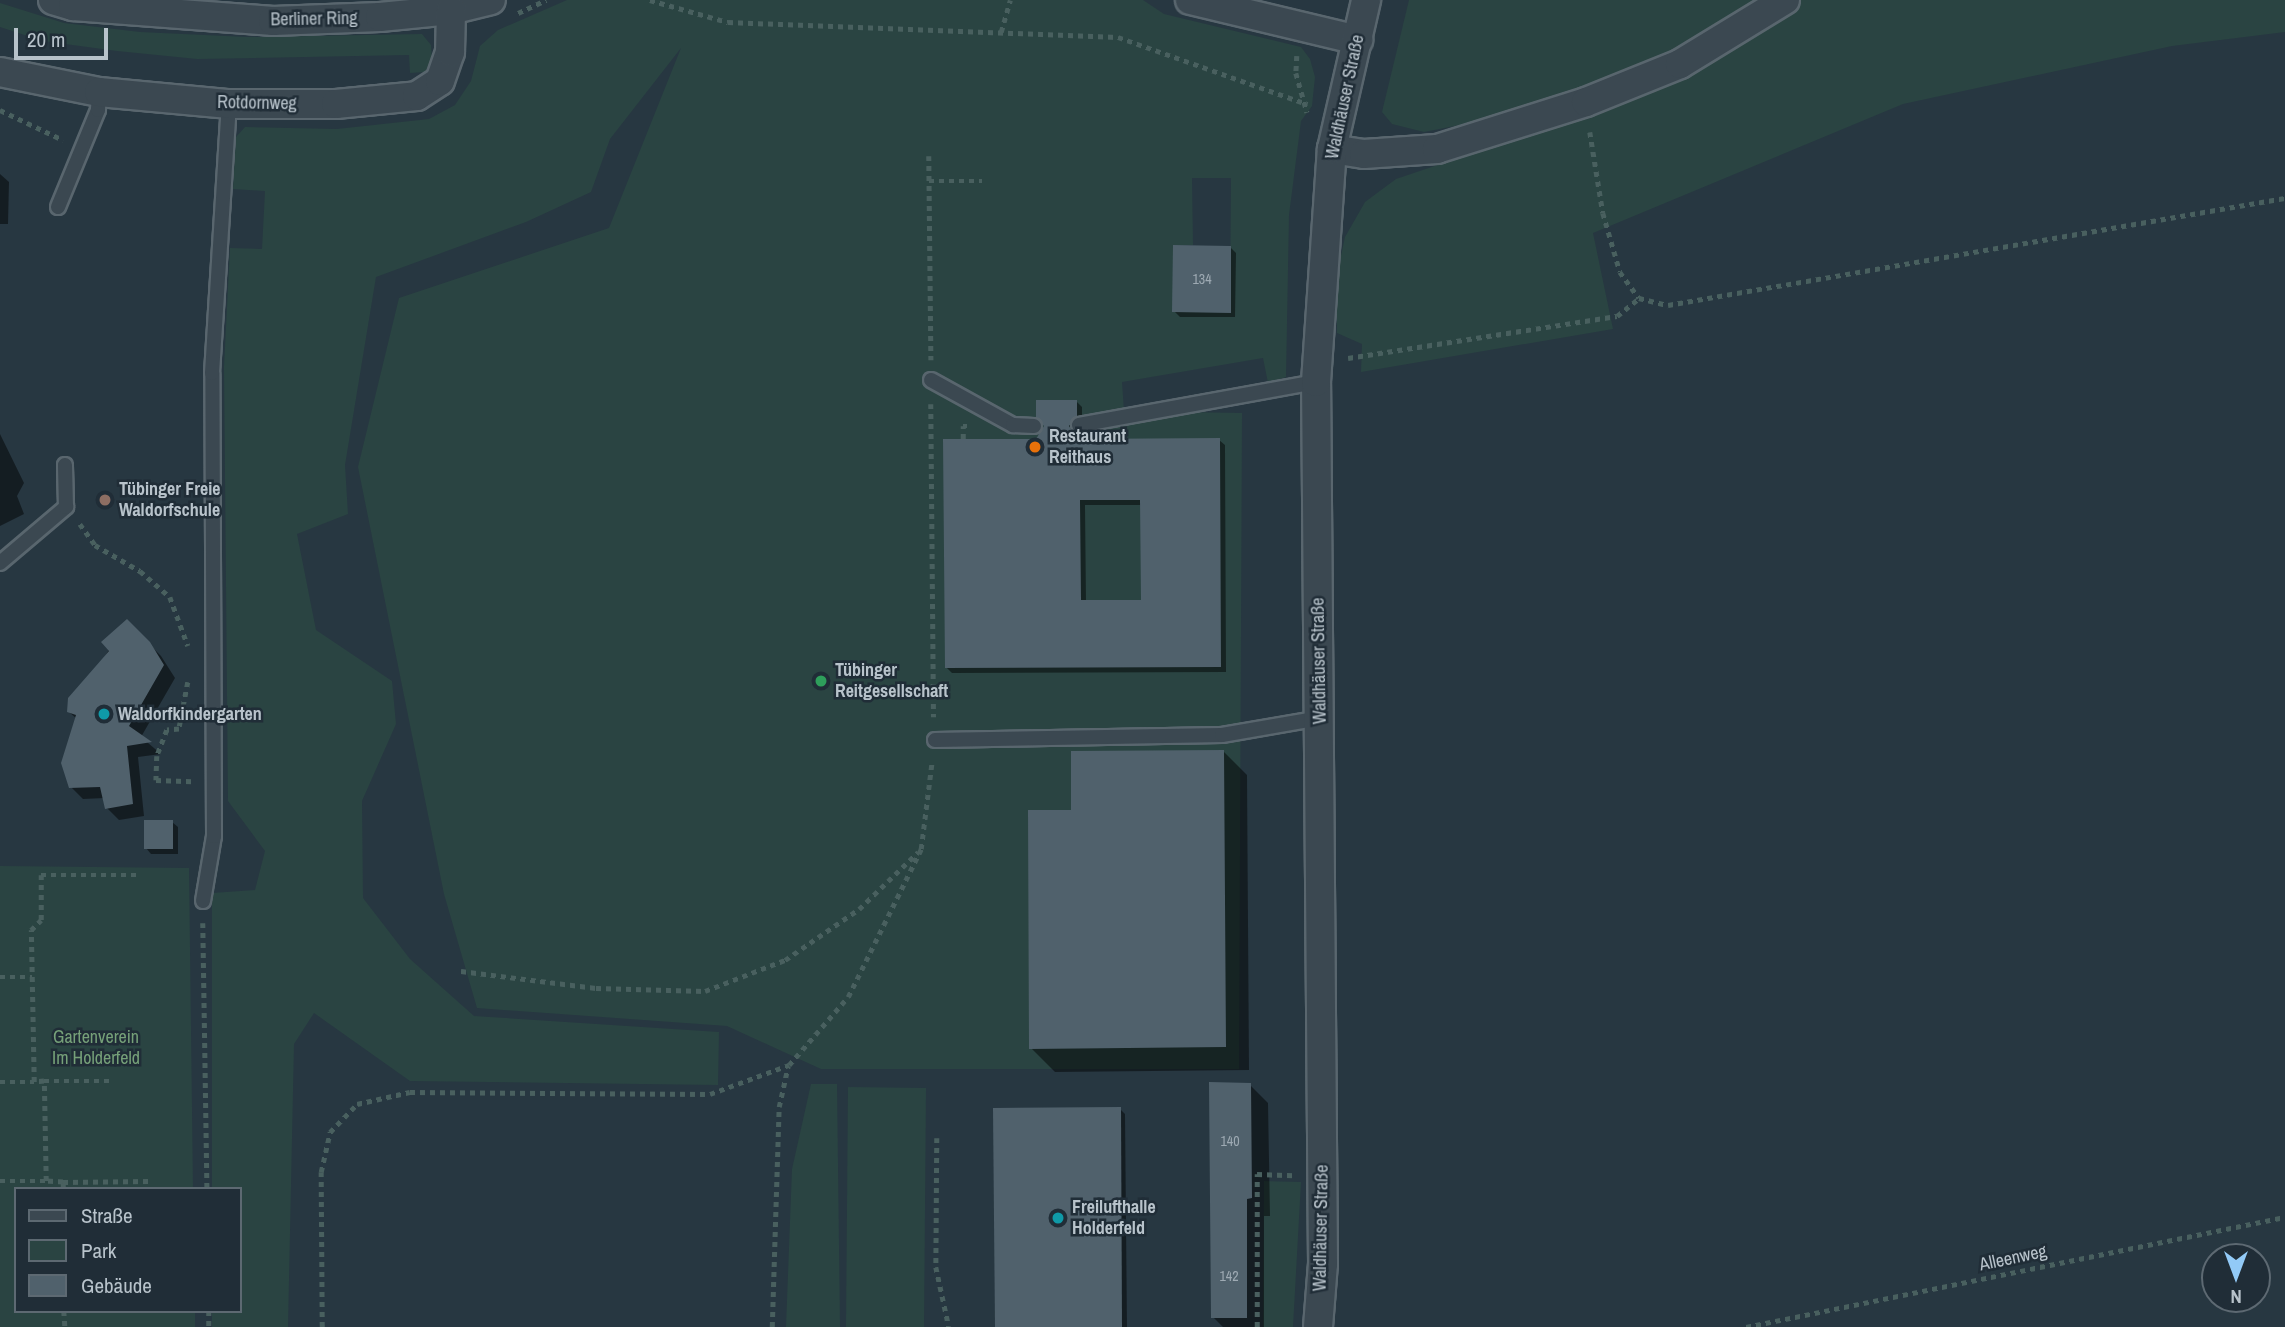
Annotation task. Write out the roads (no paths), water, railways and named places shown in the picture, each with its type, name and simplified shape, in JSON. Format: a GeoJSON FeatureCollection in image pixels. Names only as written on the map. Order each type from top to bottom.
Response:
{"type":"FeatureCollection","features":[{"type":"Feature","properties":{"kind":"street","name":"Berliner Ring"},"geometry":{"type":"LineString","coordinates":[[52,0],[73,6],[163,6],[273,21],[451,10],[491,0]]}},
{"type":"Feature","properties":{"kind":"street"},"geometry":{"type":"LineString","coordinates":[[1190,0],[1358,40]]}},
{"type":"Feature","properties":{"kind":"street","name":"Waldhäuser Straße"},"geometry":{"type":"LineString","coordinates":[[1318,1327],[1323,1264],[1316,372],[1332,149],[1366,0]]}},
{"type":"Feature","properties":{"kind":"street"},"geometry":{"type":"LineString","coordinates":[[1332,149],[1364,154],[1437,149],[1586,102],[1680,64],[1785,0]]}},
{"type":"Feature","properties":{"kind":"street","name":"Rotdornweg"},"geometry":{"type":"LineString","coordinates":[[0,72],[99,92],[229,104],[336,104],[417,96],[440,81],[450,52],[451,10]]}},
{"type":"Feature","properties":{"kind":"lane"},"geometry":{"type":"LineString","coordinates":[[58,207],[98,110],[99,92]]}},
{"type":"Feature","properties":{"kind":"lane"},"geometry":{"type":"LineString","coordinates":[[203,901],[214,836],[212,373],[229,104]]}},
{"type":"Feature","properties":{"kind":"lane"},"geometry":{"type":"LineString","coordinates":[[1079,425],[1316,372]]}},
{"type":"Feature","properties":{"kind":"lane"},"geometry":{"type":"LineString","coordinates":[[931,380],[1013,425],[1034,426]]}},
{"type":"Feature","properties":{"kind":"lane"},"geometry":{"type":"LineString","coordinates":[[0,563],[66,507],[65,465]]}},
{"type":"Feature","properties":{"kind":"lane"},"geometry":{"type":"LineString","coordinates":[[935,740],[1222,735],[1320,718]]}},
{"type":"Feature","properties":{"kind":"place","name":"Restaurant Reithaus"},"geometry":{"type":"Point","coordinates":[1035,447]}},
{"type":"Feature","properties":{"kind":"place","name":"Tübinger Freie Waldorfschule"},"geometry":{"type":"Point","coordinates":[105,500]}},
{"type":"Feature","properties":{"kind":"place","name":"Tübinger Reitgesellschaft"},"geometry":{"type":"Point","coordinates":[821,681]}},
{"type":"Feature","properties":{"kind":"place","name":"Waldorfkindergarten"},"geometry":{"type":"Point","coordinates":[104,714]}},
{"type":"Feature","properties":{"kind":"place","name":"Freilufthalle Holderfeld"},"geometry":{"type":"Point","coordinates":[1058,1218]}},
{"type":"Feature","properties":{"kind":"park label","name":"Gartenverein Im Holderfeld"},"geometry":{"type":"Point","coordinates":[96,1048]}}]}
